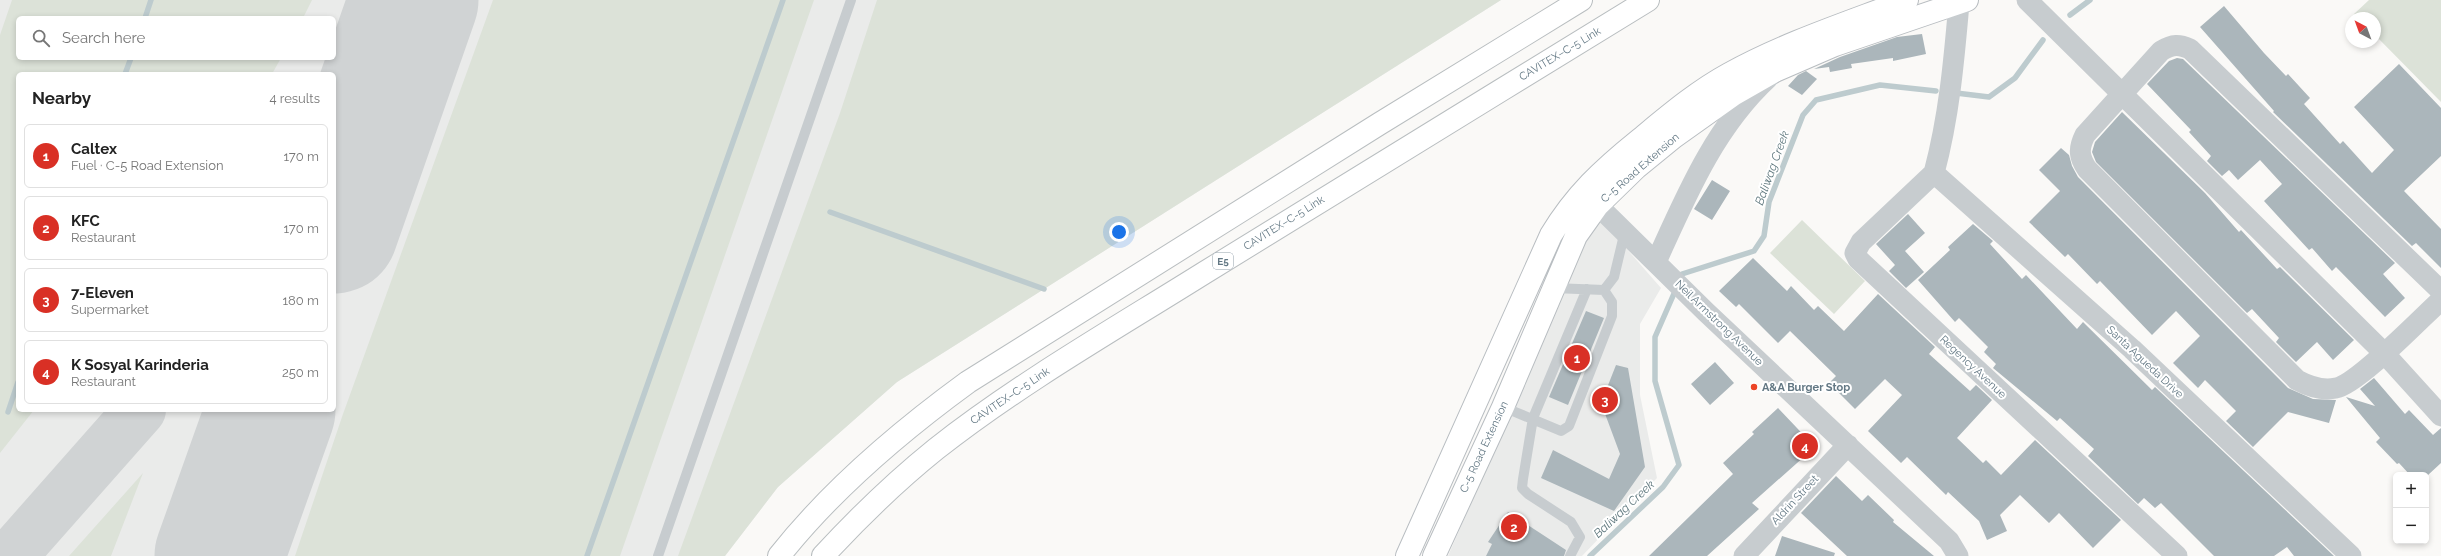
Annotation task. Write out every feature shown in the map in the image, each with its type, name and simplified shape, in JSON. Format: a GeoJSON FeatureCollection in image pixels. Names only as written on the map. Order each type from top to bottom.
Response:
{"type":"FeatureCollection","features":[{"type":"Feature","properties":{"kind":"main road"},"geometry":{"type":"LineString","coordinates":[[778,556],[826,502],[864,465],[910,426],[974,378],[1372,128],[1581,0]]}},
{"type":"Feature","properties":{"kind":"main road","name":"CAVITEX–C-5 Link"},"geometry":{"type":"LineString","coordinates":[[823,556],[869,509],[914,467],[990,409],[1330,195],[1648,0]]}},
{"type":"Feature","properties":{"kind":"main road","name":"C-5 Road Extension"},"geometry":{"type":"LineString","coordinates":[[1434,556],[1503,407],[1576,236],[1590,198],[1614,160],[1690,99],[1728,74],[1771,52],[1908,0]]}},
{"type":"Feature","properties":{"kind":"main road","name":"C-5 Road Extension"},"geometry":{"type":"LineString","coordinates":[[1407,556],[1551,235],[1565,211],[1590,198],[1636,168],[1674,137],[1733,94],[1775,71],[1835,45],[1963,2]]}},
{"type":"Feature","properties":{"kind":"street"},"geometry":{"type":"LineString","coordinates":[[2027,0],[2384,353],[2441,416]]}},
{"type":"Feature","properties":{"kind":"street"},"geometry":{"type":"LineString","coordinates":[[1934,173],[1941,147],[1953,76],[1963,2]]}},
{"type":"Feature","properties":{"kind":"street"},"geometry":{"type":"LineString","coordinates":[[2441,291],[2190,49],[2176,44],[2162,51],[2085,135],[2080,144],[2082,160],[2087,169],[2297,380],[2322,390],[2348,384],[2441,300]]}},
{"type":"Feature","properties":{"kind":"street"},"geometry":{"type":"LineString","coordinates":[[1656,262],[1691,185],[1725,125],[1775,71]]}},
{"type":"Feature","properties":{"kind":"street","name":"Regency Avenue"},"geometry":{"type":"LineString","coordinates":[[1934,173],[1861,242],[1855,253],[1858,259],[2177,556]]}},
{"type":"Feature","properties":{"kind":"street","name":"Santa Agueda Drive"},"geometry":{"type":"LineString","coordinates":[[1934,173],[2132,349],[2350,556]]}},
{"type":"Feature","properties":{"kind":"street","name":"Neil Armstrong Avenue"},"geometry":{"type":"LineString","coordinates":[[1590,198],[1693,299],[1949,541],[1958,556]]}},
{"type":"Feature","properties":{"kind":"street","name":"Aldrin Street"},"geometry":{"type":"LineString","coordinates":[[1744,556],[1848,446]]}},
{"type":"Feature","properties":{"kind":"lane"},"geometry":{"type":"LineString","coordinates":[[658,556],[851,0]]}},
{"type":"Feature","properties":{"kind":"lane"},"geometry":{"type":"LineString","coordinates":[[1604,290],[1614,277],[1625,231]]}},
{"type":"Feature","properties":{"kind":"lane"},"geometry":{"type":"LineString","coordinates":[[1553,288],[1604,290]]}},
{"type":"Feature","properties":{"kind":"lane"},"geometry":{"type":"LineString","coordinates":[[1570,556],[1580,537],[1571,522],[1522,488],[1533,418],[1587,289]]}},
{"type":"Feature","properties":{"kind":"lane"},"geometry":{"type":"LineString","coordinates":[[1503,407],[1533,418],[1561,431],[1569,426],[1612,316],[1612,302],[1604,290]]}},
{"type":"Feature","properties":{"kind":"shaded area"},"geometry":{"type":"Polygon","coordinates":[[[0,0],[1501,0],[897,382],[778,487],[725,556],[0,556],[0,0]]]}},
{"type":"Feature","properties":{"kind":"shaded area"},"geometry":{"type":"Polygon","coordinates":[[[12,0],[312,0],[304,16],[16,16],[16,60],[280,60],[273,72],[16,72],[16,412],[32,412],[0,453],[0,35],[12,0]]]}},
{"type":"Feature","properties":{"kind":"shaded area"},"geometry":{"type":"Polygon","coordinates":[[[493,0],[814,0],[620,556],[295,556],[343,414],[493,0]]]}},
{"type":"Feature","properties":{"kind":"shaded area"},"geometry":{"type":"Polygon","coordinates":[[[877,0],[1501,0],[897,382],[778,487],[725,556],[678,556],[840,113],[877,0]]]}},
{"type":"Feature","properties":{"kind":"shaded area"},"geometry":{"type":"Polygon","coordinates":[[[2369,0],[2441,0],[2441,102],[2381,41],[2381,12],[2356,12],[2369,0]]]}},
{"type":"Feature","properties":{"kind":"shaded area"},"geometry":{"type":"Polygon","coordinates":[[[1597,215],[1661,288],[1640,324],[1640,395],[1657,478],[1582,556],[1448,556],[1597,215]]]}},
{"type":"Feature","properties":{"kind":"shaded area"},"geometry":{"type":"Polygon","coordinates":[[[1802,220],[1865,281],[1834,314],[1770,253],[1802,220]]]}},
{"type":"Feature","properties":{"kind":"shaded area"},"geometry":{"type":"Polygon","coordinates":[[[143,473],[111,556],[69,556],[143,473]]]}},
{"type":"Feature","properties":{"kind":"building"},"geometry":{"type":"Polygon","coordinates":[[[2224,6],[2264,53],[2286,76],[2288,74],[2310,98],[2304,104],[2340,144],[2343,141],[2372,173],[2394,150],[2354,107],[2399,64],[2441,108],[2441,156],[2404,191],[2441,229],[2441,268],[2416,243],[2412,246],[2273,112],[2274,111],[2200,27],[2224,6]]]}},
{"type":"Feature","properties":{"kind":"building"},"geometry":{"type":"Polygon","coordinates":[[[1922,34],[1926,54],[1893,61],[1893,58],[1851,64],[1852,68],[1830,72],[1829,67],[1814,69],[1840,57],[1897,37],[1922,34]]]}},
{"type":"Feature","properties":{"kind":"building"},"geometry":{"type":"Polygon","coordinates":[[[2177,58],[2183,59],[2395,263],[2383,274],[2405,298],[2385,317],[2336,267],[2332,271],[2312,248],[2309,250],[2264,201],[2282,184],[2260,160],[2238,180],[2229,170],[2222,176],[2207,161],[2211,156],[2189,132],[2191,130],[2147,84],[2169,61],[2177,58]]]}},
{"type":"Feature","properties":{"kind":"building"},"geometry":{"type":"Polygon","coordinates":[[[1806,71],[1817,79],[1802,95],[1788,86],[1798,75],[1806,71]]]}},
{"type":"Feature","properties":{"kind":"building"},"geometry":{"type":"Polygon","coordinates":[[[2122,112],[2205,193],[2239,232],[2241,230],[2277,269],[2280,267],[2354,340],[2333,360],[2317,342],[2296,362],[2276,342],[2279,338],[2252,309],[2247,313],[2096,162],[2092,152],[2095,142],[2122,112]]]}},
{"type":"Feature","properties":{"kind":"building"},"geometry":{"type":"Polygon","coordinates":[[[2061,148],[2069,155],[2072,166],[2078,177],[2288,388],[2313,399],[2336,400],[2329,423],[2288,412],[2253,447],[2226,421],[2236,411],[2205,380],[2198,388],[2173,363],[2200,336],[2176,311],[2152,335],[2100,281],[2097,284],[2068,254],[2065,257],[2029,222],[2060,191],[2039,170],[2061,148]]]}},
{"type":"Feature","properties":{"kind":"building"},"geometry":{"type":"Polygon","coordinates":[[[1712,180],[1730,191],[1712,220],[1694,209],[1712,180]]]}},
{"type":"Feature","properties":{"kind":"building"},"geometry":{"type":"Polygon","coordinates":[[[1908,214],[1925,233],[1905,251],[1924,272],[1906,288],[1889,271],[1895,265],[1876,244],[1908,214]]]}},
{"type":"Feature","properties":{"kind":"building"},"geometry":{"type":"Polygon","coordinates":[[[1973,224],[1993,241],[1990,244],[2022,279],[2026,275],[2077,329],[2083,322],[2152,390],[2155,387],[2334,556],[2294,556],[2287,547],[2274,556],[2214,556],[2161,503],[2155,508],[2144,498],[2138,504],[2088,456],[2094,449],[2060,418],[2057,421],[1993,368],[1996,364],[1984,352],[1988,347],[1959,318],[1955,322],[1918,280],[1950,250],[1948,247],[1973,224]]]}},
{"type":"Feature","properties":{"kind":"building"},"geometry":{"type":"Polygon","coordinates":[[[1753,258],[1787,291],[1791,286],[1814,310],[1818,306],[1844,331],[1878,294],[1935,347],[1929,354],[1970,391],[1976,385],[1992,400],[1957,438],[1983,463],[1986,460],[2001,475],[2035,440],[2121,520],[2093,548],[2059,513],[2049,523],[2020,495],[2000,515],[2007,531],[1987,540],[1979,521],[1948,492],[1946,495],[1907,457],[1901,463],[1868,431],[1902,395],[1885,379],[1855,409],[1829,383],[1836,376],[1790,331],[1778,343],[1739,304],[1736,307],[1719,291],[1753,258]]]}},
{"type":"Feature","properties":{"kind":"building"},"geometry":{"type":"Polygon","coordinates":[[[1586,311],[1604,318],[1568,405],[1549,397],[1586,311]]]}},
{"type":"Feature","properties":{"kind":"building"},"geometry":{"type":"Polygon","coordinates":[[[1715,362],[1734,383],[1710,405],[1691,384],[1715,362]]]}},
{"type":"Feature","properties":{"kind":"building"},"geometry":{"type":"Polygon","coordinates":[[[1616,365],[1628,368],[1645,467],[1614,511],[1541,478],[1553,450],[1609,479],[1620,454],[1601,403],[1616,365]]]}},
{"type":"Feature","properties":{"kind":"building"},"geometry":{"type":"Polygon","coordinates":[[[2374,378],[2405,414],[2409,410],[2433,435],[2441,428],[2441,463],[2429,474],[2429,472],[2407,472],[2399,463],[2397,464],[2376,442],[2380,438],[2346,397],[2375,406],[2360,389],[2374,378]]]}},
{"type":"Feature","properties":{"kind":"building"},"geometry":{"type":"Polygon","coordinates":[[[1778,408],[1815,447],[1752,503],[1759,509],[1707,556],[1649,556],[1733,474],[1723,463],[1754,434],[1752,432],[1778,408]]]}},
{"type":"Feature","properties":{"kind":"building"},"geometry":{"type":"Polygon","coordinates":[[[1836,476],[1862,501],[1868,495],[1894,520],[1893,522],[1934,556],[1847,556],[1801,513],[1836,476]]]}},
{"type":"Feature","properties":{"kind":"building"},"geometry":{"type":"Polygon","coordinates":[[[1508,512],[1566,550],[1564,556],[1486,556],[1492,544],[1488,542],[1508,512]]]}},
{"type":"Feature","properties":{"kind":"building"},"geometry":{"type":"Polygon","coordinates":[[[1782,536],[1835,553],[1834,556],[1775,556],[1782,536]]]}},
{"type":"Feature","properties":{"kind":"waterway"},"geometry":{"type":"LineString","coordinates":[[146,16],[151,0]]}},
{"type":"Feature","properties":{"kind":"waterway"},"geometry":{"type":"LineString","coordinates":[[587,556],[783,0]]}},
{"type":"Feature","properties":{"kind":"waterway","name":"Baliwag Creek"},"geometry":{"type":"LineString","coordinates":[[2070,15],[2090,0]]}},
{"type":"Feature","properties":{"kind":"waterway","name":"Baliwag Creek"},"geometry":{"type":"LineString","coordinates":[[1956,93],[1989,97],[2015,78],[2043,40]]}},
{"type":"Feature","properties":{"kind":"waterway"},"geometry":{"type":"LineString","coordinates":[[126,72],[130,60]]}},
{"type":"Feature","properties":{"kind":"waterway","name":"Baliwag Creek"},"geometry":{"type":"LineString","coordinates":[[1680,279],[1682,274],[1754,251],[1764,236],[1769,202],[1803,115],[1816,100],[1880,85],[1936,91]]}},
{"type":"Feature","properties":{"kind":"waterway"},"geometry":{"type":"LineString","coordinates":[[830,212],[1044,289]]}},
{"type":"Feature","properties":{"kind":"waterway","name":"Baliwag Creek"},"geometry":{"type":"LineString","coordinates":[[1590,556],[1663,487],[1679,465],[1655,381],[1655,337],[1676,289]]}},
{"type":"Feature","properties":{"kind":"waterway"},"geometry":{"type":"LineString","coordinates":[[8,412],[16,388]]}},
{"type":"Feature","properties":{"kind":"taxiway"},"geometry":{"type":"LineString","coordinates":[[336,137],[363,90],[407,0]]}},
{"type":"Feature","properties":{"kind":"taxiway"},"geometry":{"type":"LineString","coordinates":[[11,556],[138,412]]}},
{"type":"Feature","properties":{"kind":"runway"},"geometry":{"type":"LineString","coordinates":[[336,223],[414,0]]}},
{"type":"Feature","properties":{"kind":"runway"},"geometry":{"type":"LineString","coordinates":[[219,556],[270,412]]}},
{"type":"Feature","properties":{"kind":"place","name":"Caltex"},"geometry":{"type":"Point","coordinates":[1577,358]}},
{"type":"Feature","properties":{"kind":"place","name":"A&A Burger Stop"},"geometry":{"type":"Point","coordinates":[1754,387]}},
{"type":"Feature","properties":{"kind":"place","name":"7-Eleven"},"geometry":{"type":"Point","coordinates":[1605,400]}},
{"type":"Feature","properties":{"kind":"place","name":"K Sosyal Karinderia"},"geometry":{"type":"Point","coordinates":[1805,446]}},
{"type":"Feature","properties":{"kind":"place","name":"KFC"},"geometry":{"type":"Point","coordinates":[1514,527]}}]}
